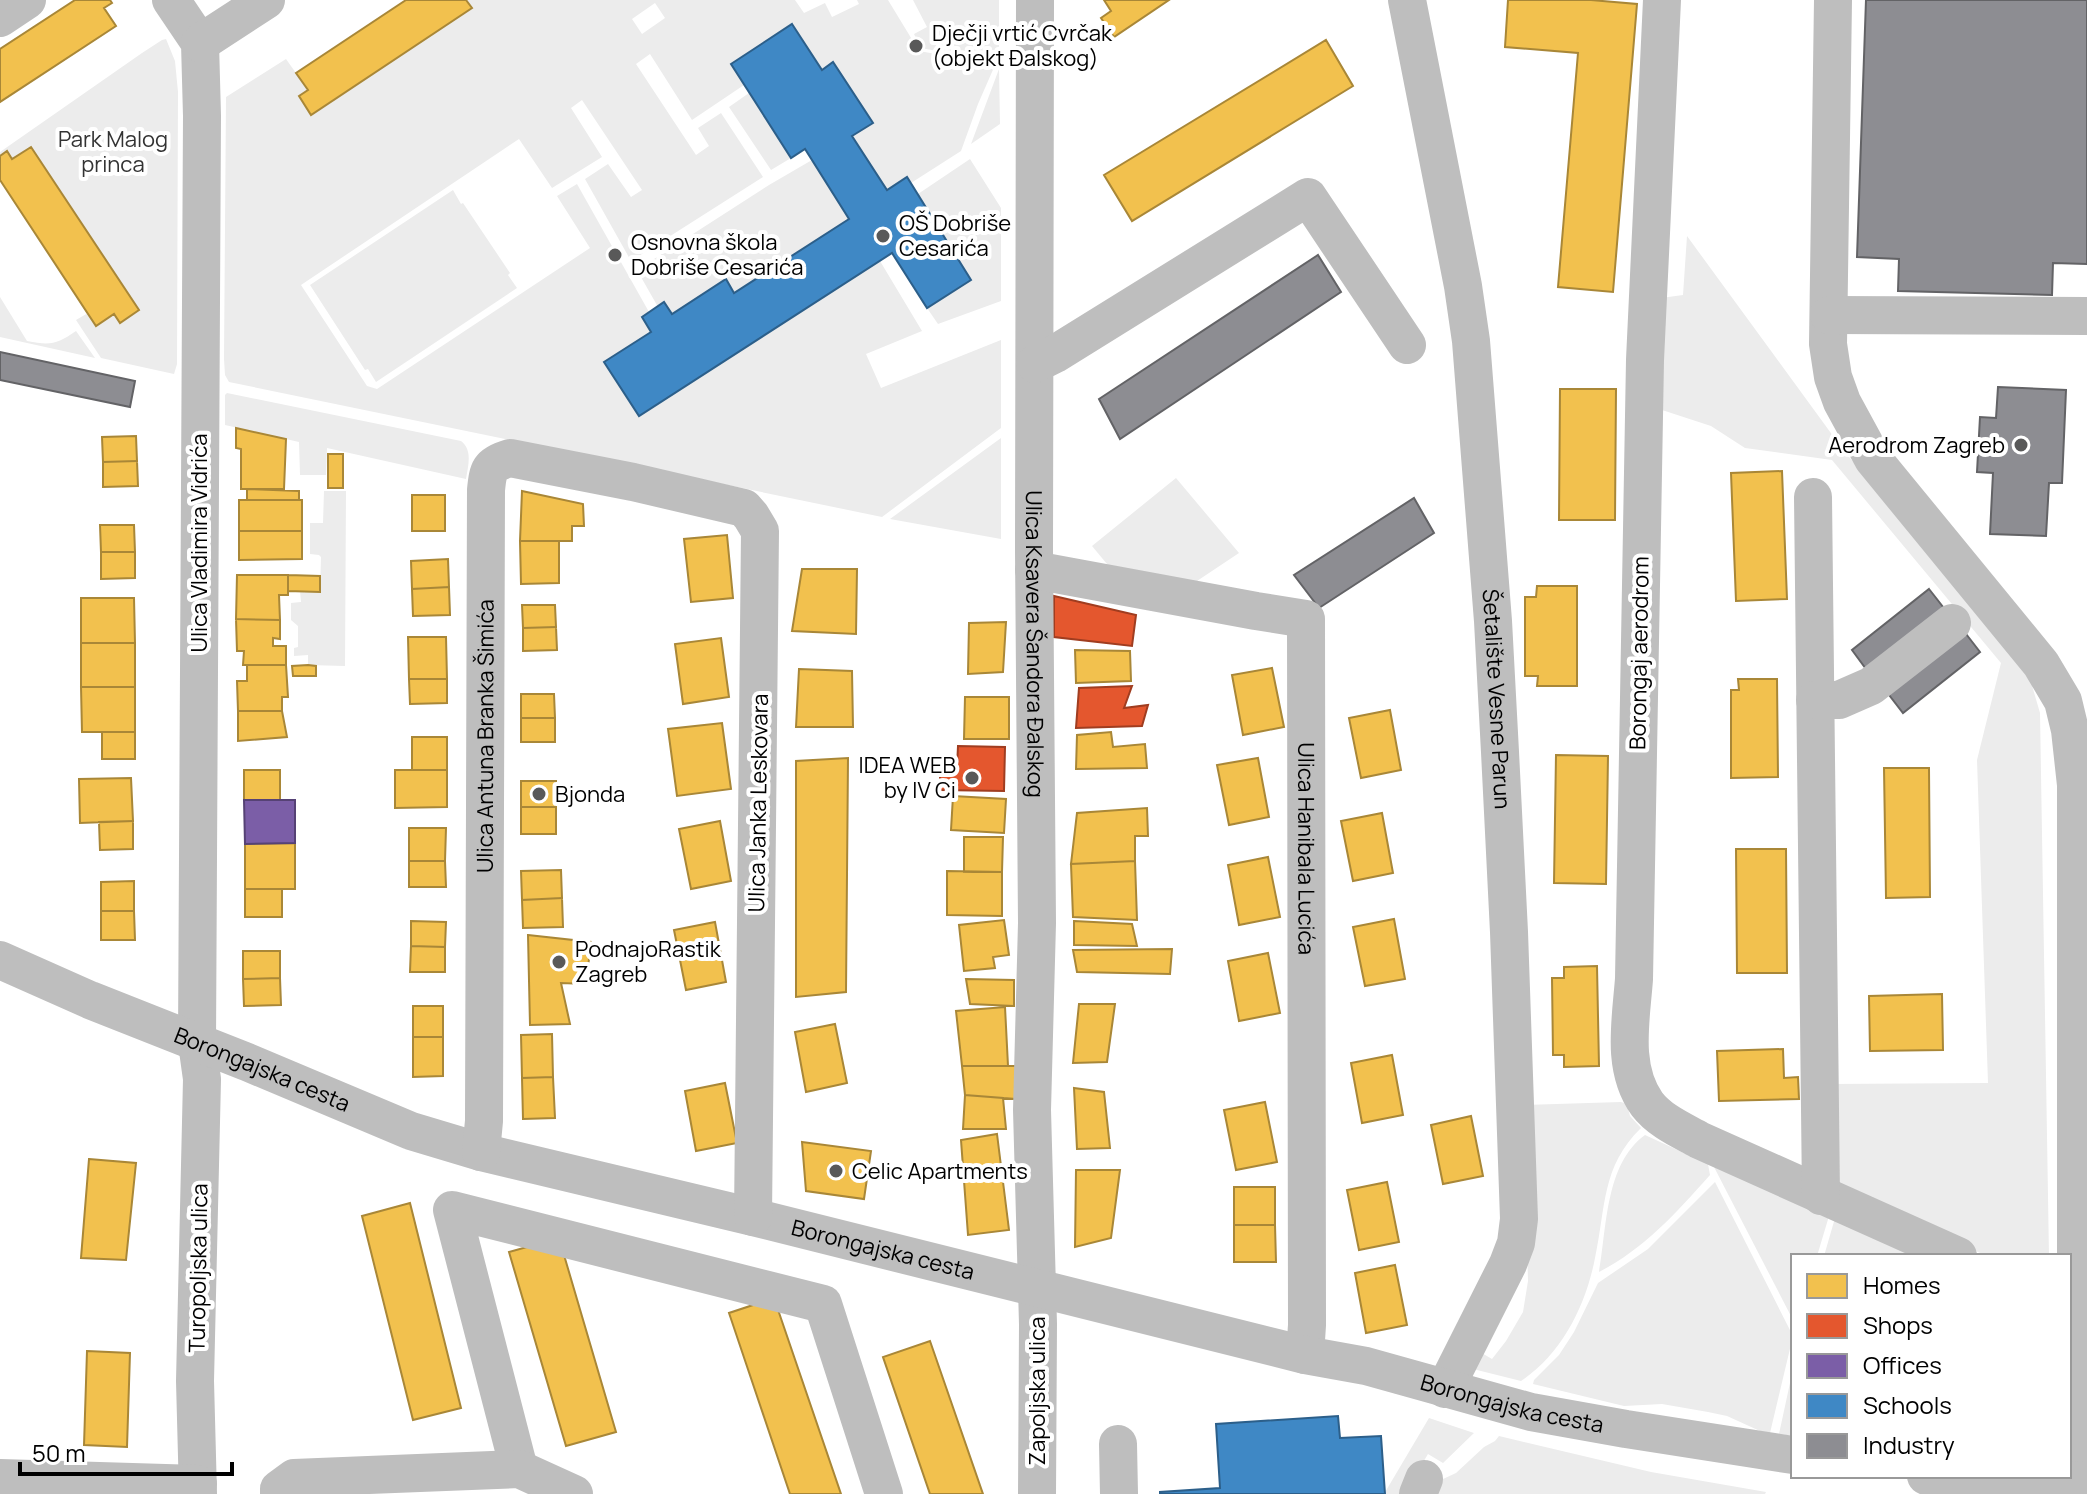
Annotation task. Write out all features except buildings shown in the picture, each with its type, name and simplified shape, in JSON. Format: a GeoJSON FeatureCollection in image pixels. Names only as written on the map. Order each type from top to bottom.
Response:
{"type":"FeatureCollection","features":[{"type":"Feature","properties":{"kind":"street"},"geometry":{"type":"LineString","coordinates":[[0,18],[27,0]]}},
{"type":"Feature","properties":{"kind":"street"},"geometry":{"type":"LineString","coordinates":[[171,0],[200,43],[266,0]]}},
{"type":"Feature","properties":{"kind":"street","name":"Ulica Ksavera Šandora Đalskog"},"geometry":{"type":"LineString","coordinates":[[1035,0],[1037,923],[1032,1110],[1036,1287]]}},
{"type":"Feature","properties":{"kind":"street","name":"Šetalište Vesne Parun"},"geometry":{"type":"LineString","coordinates":[[1407,0],[1471,341],[1493,621],[1509,932],[1519,1219],[1516,1243],[1445,1389]]}},
{"type":"Feature","properties":{"kind":"street","name":"Borongaj aerodrom"},"geometry":{"type":"LineString","coordinates":[[1662,0],[1645,360],[1634,979],[1629,1047],[1632,1069],[1647,1103],[1665,1121],[1699,1140],[1953,1254]]}},
{"type":"Feature","properties":{"kind":"street"},"geometry":{"type":"LineString","coordinates":[[1833,0],[1828,344],[1833,377],[1842,402],[1873,459],[2041,664],[2063,701],[2081,793],[2082,1144],[2077,1302],[2084,1481],[1941,1483]]}},
{"type":"Feature","properties":{"kind":"street","name":"Ulica Vladimira Vidrića"},"geometry":{"type":"LineString","coordinates":[[197,1043],[200,43]]}},
{"type":"Feature","properties":{"kind":"street"},"geometry":{"type":"LineString","coordinates":[[1035,364],[1308,197],[1407,345]]}},
{"type":"Feature","properties":{"kind":"street"},"geometry":{"type":"LineString","coordinates":[[1829,315],[2087,316]]}},
{"type":"Feature","properties":{"kind":"street","name":"Ulica Antuna Branka Šimića"},"geometry":{"type":"LineString","coordinates":[[481,1152],[484,1121],[487,474],[497,462],[510,458],[633,482]]}},
{"type":"Feature","properties":{"kind":"street","name":"Ulica Janka Leskovara"},"geometry":{"type":"LineString","coordinates":[[633,482],[744,508],[760,531],[753,1217]]}},
{"type":"Feature","properties":{"kind":"street"},"geometry":{"type":"LineString","coordinates":[[1813,497],[1821,1196]]}},
{"type":"Feature","properties":{"kind":"street","name":"Ulica Hanibala Lucića"},"geometry":{"type":"LineString","coordinates":[[1034,570],[1306,619],[1305,1355]]}},
{"type":"Feature","properties":{"kind":"street"},"geometry":{"type":"LineString","coordinates":[[1815,700],[1839,700],[1871,686],[1952,623]]}},
{"type":"Feature","properties":{"kind":"street","name":"Borongajska cesta"},"geometry":{"type":"LineString","coordinates":[[0,960],[411,1131],[481,1152],[1305,1355],[1366,1366],[1531,1412],[1791,1455]]}},
{"type":"Feature","properties":{"kind":"street","name":"Turopoljska ulica"},"geometry":{"type":"LineString","coordinates":[[197,1043],[202,1079],[195,1381],[198,1489]]}},
{"type":"Feature","properties":{"kind":"street"},"geometry":{"type":"LineString","coordinates":[[519,1469],[452,1210],[823,1304],[884,1494]]}},
{"type":"Feature","properties":{"kind":"street","name":"Zapoljska ulica"},"geometry":{"type":"LineString","coordinates":[[1036,1287],[1037,1494]]}},
{"type":"Feature","properties":{"kind":"street"},"geometry":{"type":"LineString","coordinates":[[1118,1444],[1119,1494]]}},
{"type":"Feature","properties":{"kind":"street"},"geometry":{"type":"LineString","coordinates":[[286,1486],[519,1469],[574,1494]]}},
{"type":"Feature","properties":{"kind":"street"},"geometry":{"type":"LineString","coordinates":[[0,1478],[198,1489]]}},
{"type":"Feature","properties":{"kind":"green space","name":"Osnovna škola Dobriše Cesarića"},"geometry":{"type":"Polygon","coordinates":[[[466,0],[795,0],[804,13],[825,3],[832,17],[859,4],[857,0],[888,0],[919,51],[953,57],[953,54],[921,48],[914,34],[927,27],[913,0],[999,0],[999,56],[961,151],[911,183],[907,178],[887,190],[852,136],[873,123],[834,63],[822,70],[792,24],[731,63],[744,85],[692,120],[650,54],[636,64],[696,155],[709,146],[698,128],[721,113],[763,177],[631,261],[585,179],[608,164],[631,197],[642,190],[582,100],[571,108],[602,157],[552,188],[519,139],[301,285],[367,386],[377,389],[590,248],[557,196],[577,184],[649,312],[642,317],[651,332],[639,415],[880,261],[922,331],[866,354],[881,388],[1001,340],[1001,428],[882,517],[229,382],[225,375],[224,359],[226,97],[286,59],[308,90],[299,96],[311,114],[471,9],[466,0]],[[655,3],[632,19],[642,34],[665,18],[655,3]]]}},
{"type":"Feature","properties":{"kind":"green space","name":"Park Malog princa"},"geometry":{"type":"Polygon","coordinates":[[[166,39],[175,61],[178,92],[177,364],[174,374],[101,358],[76,320],[88,313],[96,326],[114,314],[120,323],[139,310],[31,147],[12,159],[7,152],[0,156],[0,152],[166,39]]]}},
{"type":"Feature","properties":{"kind":"green space"},"geometry":{"type":"Polygon","coordinates":[[[999,69],[1000,124],[971,144],[999,69]]]}},
{"type":"Feature","properties":{"kind":"green space"},"geometry":{"type":"Polygon","coordinates":[[[749,93],[791,158],[771,170],[729,107],[749,93]]]}},
{"type":"Feature","properties":{"kind":"green space"},"geometry":{"type":"Polygon","coordinates":[[[970,159],[1001,208],[1001,301],[938,324],[927,308],[971,280],[918,194],[970,159]]]}},
{"type":"Feature","properties":{"kind":"green space"},"geometry":{"type":"Polygon","coordinates":[[[812,160],[849,219],[734,293],[725,279],[672,314],[658,307],[637,270],[812,160]]]}},
{"type":"Feature","properties":{"kind":"green space"},"geometry":{"type":"Polygon","coordinates":[[[453,190],[517,288],[376,382],[310,285],[453,190]]]}},
{"type":"Feature","properties":{"kind":"green space"},"geometry":{"type":"Polygon","coordinates":[[[1687,236],[1844,451],[2026,665],[2040,713],[2049,1254],[1982,1254],[1857,1199],[1836,1184],[1829,1084],[1988,1083],[1977,760],[2001,663],[1832,460],[1745,448],[1711,426],[1662,410],[1661,298],[1683,295],[1687,236]]]}},
{"type":"Feature","properties":{"kind":"green space"},"geometry":{"type":"Polygon","coordinates":[[[0,297],[27,341],[53,343],[76,331],[95,358],[0,337],[0,297]]]}},
{"type":"Feature","properties":{"kind":"green space"},"geometry":{"type":"Polygon","coordinates":[[[227,393],[461,441],[468,454],[466,479],[327,448],[326,475],[300,475],[299,442],[225,425],[227,393]]]}},
{"type":"Feature","properties":{"kind":"green space"},"geometry":{"type":"Polygon","coordinates":[[[1001,438],[1001,539],[890,519],[1001,438]]]}},
{"type":"Feature","properties":{"kind":"green space"},"geometry":{"type":"Polygon","coordinates":[[[1176,478],[1239,553],[1188,587],[1112,570],[1092,546],[1176,478]]]}},
{"type":"Feature","properties":{"kind":"green space"},"geometry":{"type":"Polygon","coordinates":[[[324,491],[346,491],[345,666],[308,665],[308,655],[294,656],[294,648],[298,647],[298,626],[291,620],[291,603],[301,602],[300,591],[320,591],[321,557],[310,554],[310,523],[323,523],[324,491]]]}},
{"type":"Feature","properties":{"kind":"green space"},"geometry":{"type":"Polygon","coordinates":[[[1627,1104],[1630,1116],[1641,1128],[1618,1158],[1612,1173],[1591,1276],[1570,1327],[1549,1357],[1521,1381],[1469,1368],[1480,1352],[1492,1359],[1523,1312],[1528,1281],[1523,1105],[1627,1104]]]}},
{"type":"Feature","properties":{"kind":"green space"},"geometry":{"type":"Polygon","coordinates":[[[1645,1135],[1708,1164],[1710,1175],[1645,1241],[1599,1272],[1615,1179],[1632,1147],[1645,1135]]]}},
{"type":"Feature","properties":{"kind":"green space"},"geometry":{"type":"Polygon","coordinates":[[[1714,1167],[1829,1216],[1818,1254],[1791,1254],[1791,1316],[1714,1167]]]}},
{"type":"Feature","properties":{"kind":"green space"},"geometry":{"type":"Polygon","coordinates":[[[1715,1182],[1791,1332],[1791,1344],[1770,1433],[1708,1412],[1662,1404],[1624,1406],[1533,1384],[1559,1355],[1574,1332],[1598,1283],[1648,1249],[1715,1182]]]}},
{"type":"Feature","properties":{"kind":"green space"},"geometry":{"type":"Polygon","coordinates":[[[1835,1218],[1917,1254],[1825,1254],[1835,1218]]]}},
{"type":"Feature","properties":{"kind":"green space"},"geometry":{"type":"Polygon","coordinates":[[[1791,1378],[1791,1436],[1779,1434],[1791,1378]]]}},
{"type":"Feature","properties":{"kind":"green space"},"geometry":{"type":"Polygon","coordinates":[[[1429,1418],[1474,1433],[1443,1463],[1428,1454],[1404,1494],[1384,1494],[1429,1418]]]}},
{"type":"Feature","properties":{"kind":"green space"},"geometry":{"type":"Polygon","coordinates":[[[1499,1436],[1651,1472],[1766,1492],[1427,1494],[1499,1436]]]}},
{"type":"Feature","properties":{"kind":"place","name":"Dječji vrtić Cvrčak (objekt Đalskog)"},"geometry":{"type":"Point","coordinates":[916,46]}},
{"type":"Feature","properties":{"kind":"place","name":"OŠ Dobriše Cesarića"},"geometry":{"type":"Point","coordinates":[883,236]}},
{"type":"Feature","properties":{"kind":"place","name":"Osnovna škola Dobriše Cesarića"},"geometry":{"type":"Point","coordinates":[615,255]}},
{"type":"Feature","properties":{"kind":"place","name":"Aerodrom Zagreb"},"geometry":{"type":"Point","coordinates":[2021,445]}},
{"type":"Feature","properties":{"kind":"place","name":"IDEA WEB by IV Ci"},"geometry":{"type":"Point","coordinates":[972,778]}},
{"type":"Feature","properties":{"kind":"place","name":"Bjonda"},"geometry":{"type":"Point","coordinates":[539,794]}},
{"type":"Feature","properties":{"kind":"place","name":"PodnajoRastik Zagreb"},"geometry":{"type":"Point","coordinates":[559,962]}},
{"type":"Feature","properties":{"kind":"place","name":"Celic Apartments"},"geometry":{"type":"Point","coordinates":[836,1171]}}]}
